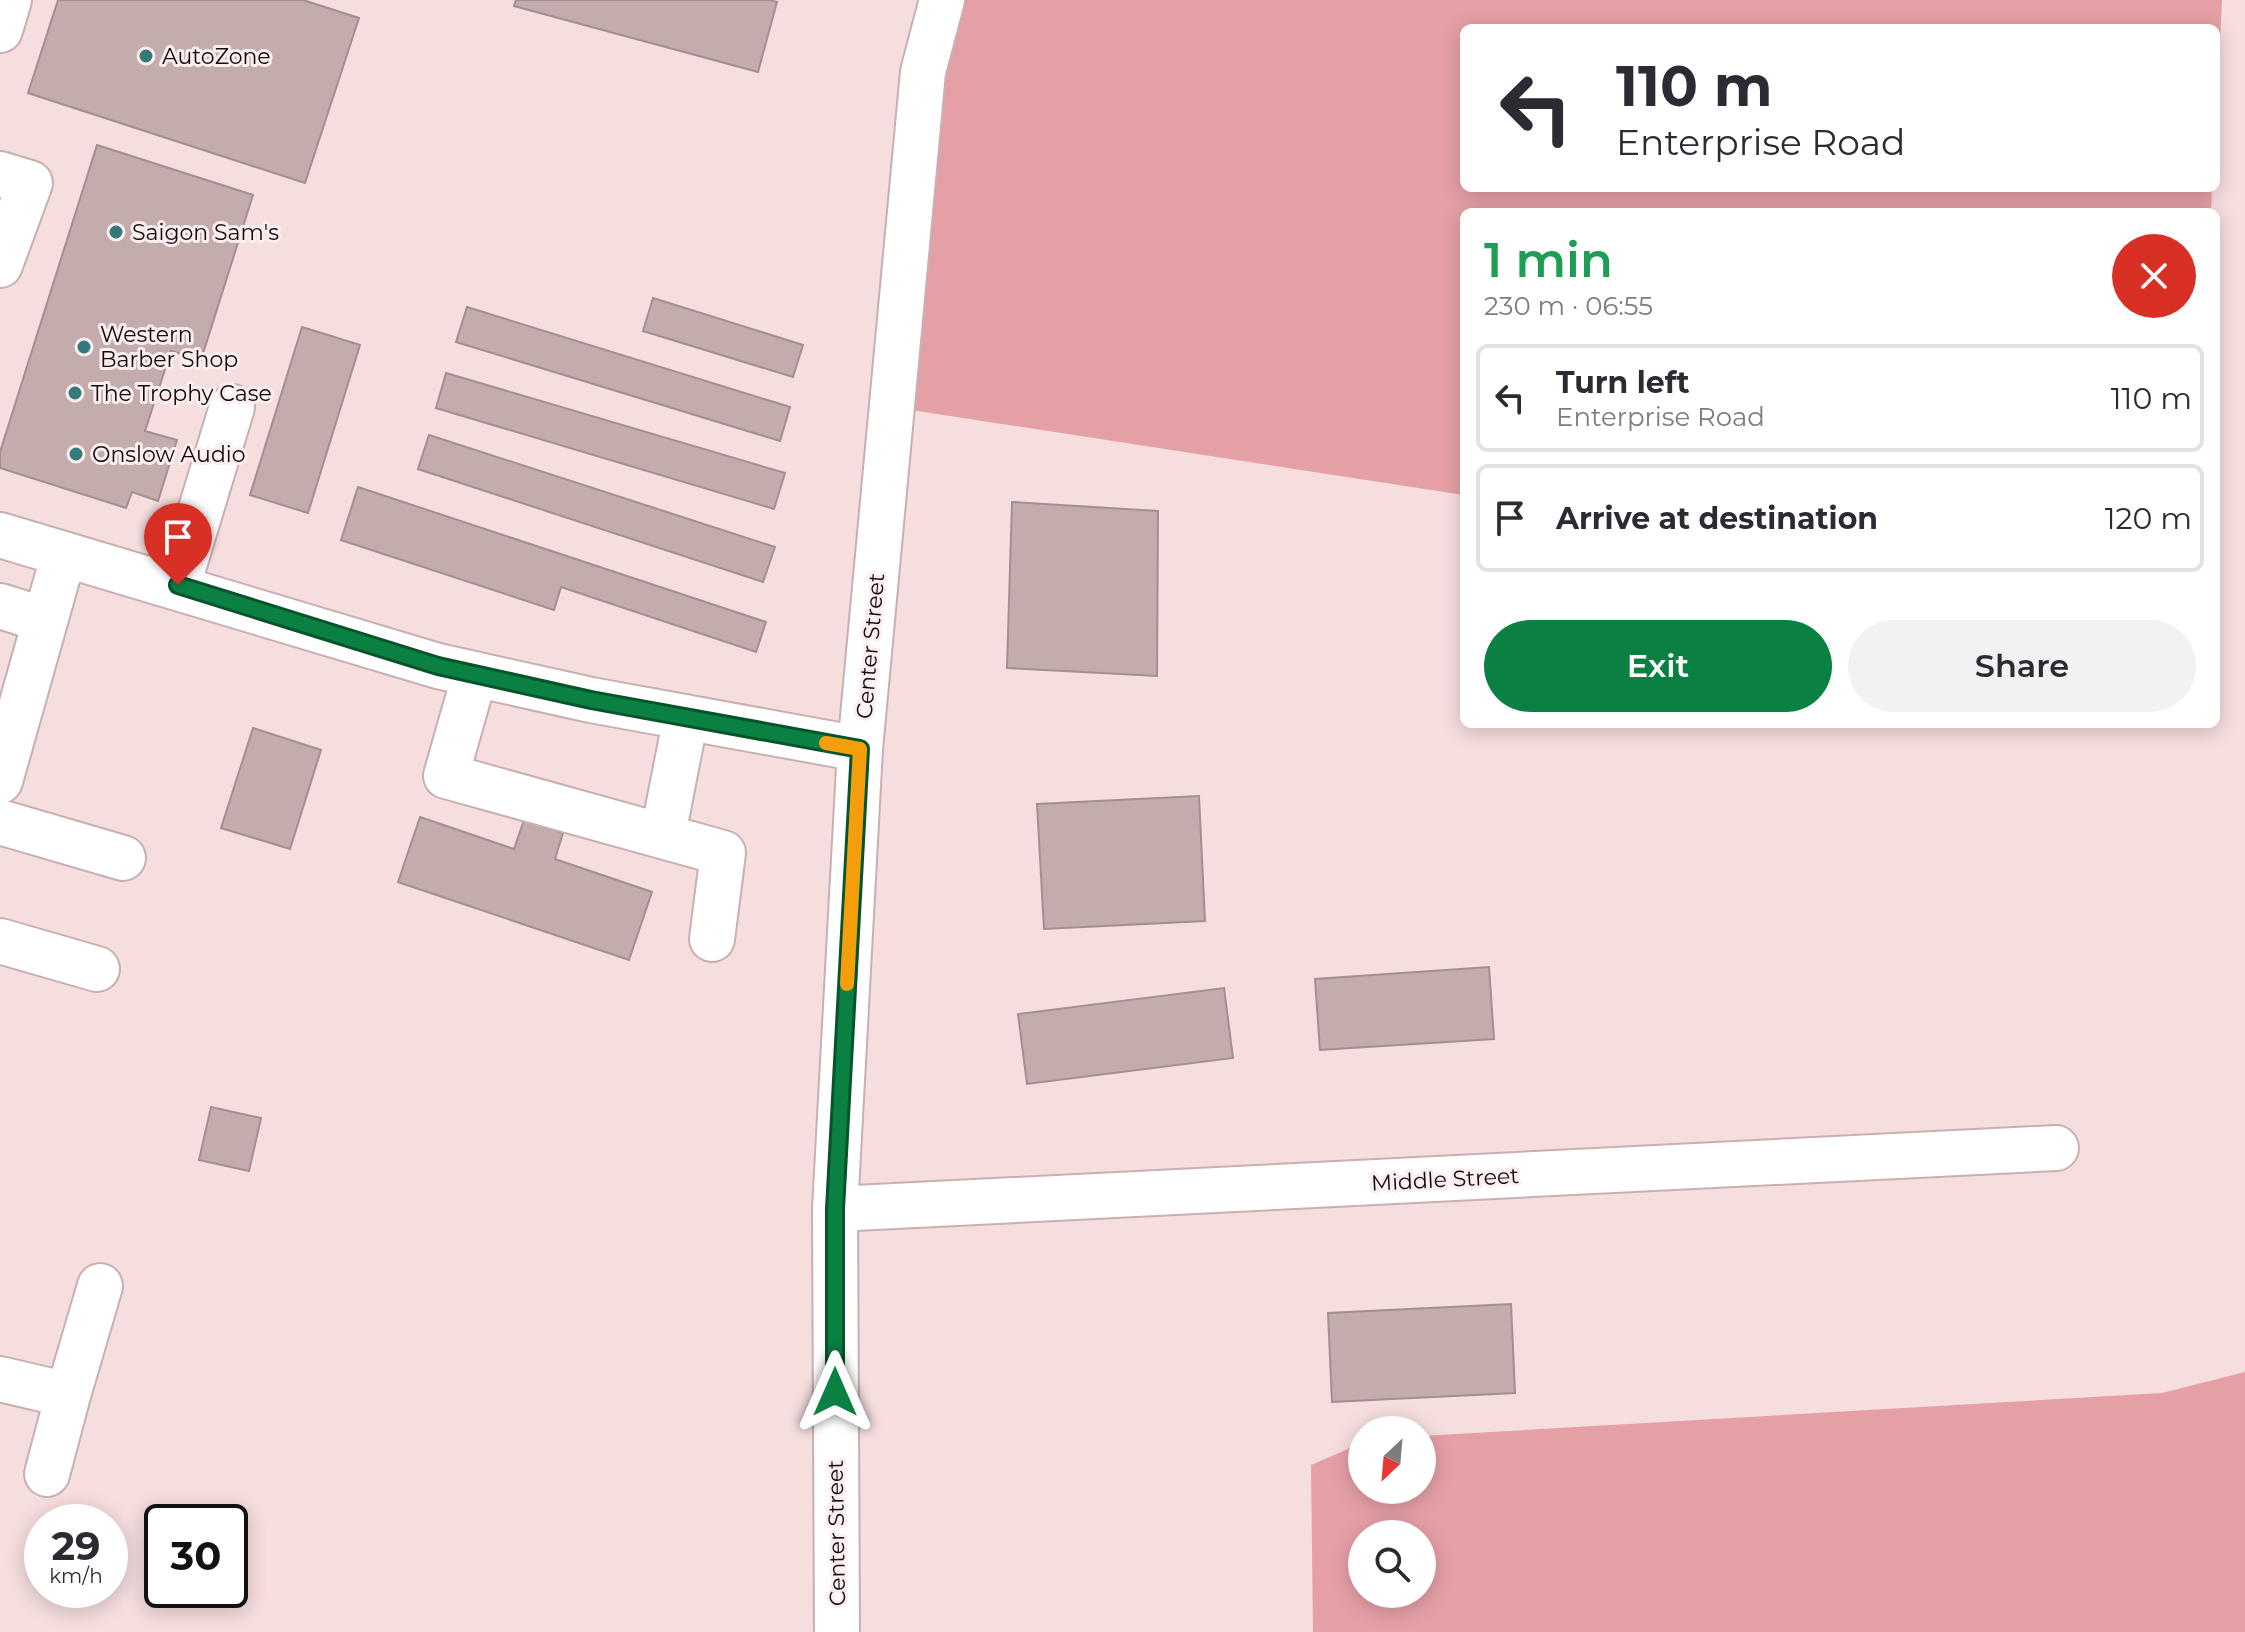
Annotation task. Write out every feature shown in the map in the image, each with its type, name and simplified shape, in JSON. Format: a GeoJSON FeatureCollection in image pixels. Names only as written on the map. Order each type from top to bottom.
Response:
{"type":"FeatureCollection","features":[{"type":"Feature","properties":{"kind":"street"},"geometry":{"type":"LineString","coordinates":[[0,30],[9,0]]}},
{"type":"Feature","properties":{"kind":"street","name":"Center Street"},"geometry":{"type":"LineString","coordinates":[[837,1632],[835,1209],[860,749],[923,72],[942,0]]}},
{"type":"Feature","properties":{"kind":"street"},"geometry":{"type":"LineString","coordinates":[[0,174],[30,183],[0,265]]}},
{"type":"Feature","properties":{"kind":"street"},"geometry":{"type":"LineString","coordinates":[[178,585],[232,407]]}},
{"type":"Feature","properties":{"kind":"street"},"geometry":{"type":"LineString","coordinates":[[0,535],[178,585],[438,666],[860,749]]}},
{"type":"Feature","properties":{"kind":"street"},"geometry":{"type":"LineString","coordinates":[[0,781],[64,554]]}},
{"type":"Feature","properties":{"kind":"street"},"geometry":{"type":"LineString","coordinates":[[0,606],[45,620]]}},
{"type":"Feature","properties":{"kind":"street"},"geometry":{"type":"LineString","coordinates":[[475,674],[446,776],[723,853],[712,939]]}},
{"type":"Feature","properties":{"kind":"street"},"geometry":{"type":"LineString","coordinates":[[663,834],[686,717]]}},
{"type":"Feature","properties":{"kind":"street"},"geometry":{"type":"LineString","coordinates":[[0,822],[123,858]]}},
{"type":"Feature","properties":{"kind":"street"},"geometry":{"type":"LineString","coordinates":[[0,941],[97,969]]}},
{"type":"Feature","properties":{"kind":"street","name":"Middle Street"},"geometry":{"type":"LineString","coordinates":[[835,1209],[2056,1148]]}},
{"type":"Feature","properties":{"kind":"street"},"geometry":{"type":"LineString","coordinates":[[47,1474],[100,1286]]}},
{"type":"Feature","properties":{"kind":"street"},"geometry":{"type":"LineString","coordinates":[[0,1379],[68,1395]]}},
{"type":"Feature","properties":{"kind":"shaded area"},"geometry":{"type":"Polygon","coordinates":[[[942,0],[2222,0],[2220,40],[2220,24],[1460,24],[1460,192],[2212,192],[2211,208],[1460,208],[1460,494],[892,407],[942,0]]]}},
{"type":"Feature","properties":{"kind":"shaded area"},"geometry":{"type":"Polygon","coordinates":[[[2245,1372],[2245,1632],[1313,1632],[1311,1465],[1348,1449],[1348,1504],[1436,1504],[1436,1435],[2162,1393],[2245,1372]]]}},
{"type":"Feature","properties":{"kind":"building"},"geometry":{"type":"Polygon","coordinates":[[[58,0],[303,0],[359,18],[305,183],[28,93],[58,0]]]}},
{"type":"Feature","properties":{"kind":"building"},"geometry":{"type":"Polygon","coordinates":[[[516,0],[777,2],[758,72],[514,6],[516,0]]]}},
{"type":"Feature","properties":{"kind":"building"},"geometry":{"type":"Polygon","coordinates":[[[97,145],[253,195],[201,360],[171,351],[145,431],[177,440],[158,501],[132,492],[126,508],[0,468],[0,452],[97,145]]]}},
{"type":"Feature","properties":{"kind":"building"},"geometry":{"type":"Polygon","coordinates":[[[653,298],[803,345],[793,377],[643,331],[653,298]]]}},
{"type":"Feature","properties":{"kind":"building"},"geometry":{"type":"Polygon","coordinates":[[[467,307],[790,407],[780,441],[456,342],[467,307]]]}},
{"type":"Feature","properties":{"kind":"building"},"geometry":{"type":"Polygon","coordinates":[[[302,327],[360,345],[308,513],[250,495],[302,327]]]}},
{"type":"Feature","properties":{"kind":"building"},"geometry":{"type":"Polygon","coordinates":[[[446,373],[785,473],[774,509],[436,408],[446,373]]]}},
{"type":"Feature","properties":{"kind":"building"},"geometry":{"type":"Polygon","coordinates":[[[429,435],[775,547],[763,582],[418,469],[429,435]]]}},
{"type":"Feature","properties":{"kind":"building"},"geometry":{"type":"Polygon","coordinates":[[[358,487],[766,622],[756,652],[561,587],[554,610],[341,540],[358,487]]]}},
{"type":"Feature","properties":{"kind":"building"},"geometry":{"type":"Polygon","coordinates":[[[1012,502],[1158,511],[1157,676],[1007,668],[1012,502]]]}},
{"type":"Feature","properties":{"kind":"building"},"geometry":{"type":"Polygon","coordinates":[[[253,728],[321,750],[290,849],[221,828],[253,728]]]}},
{"type":"Feature","properties":{"kind":"building"},"geometry":{"type":"Polygon","coordinates":[[[1199,796],[1205,921],[1044,929],[1037,804],[1199,796]]]}},
{"type":"Feature","properties":{"kind":"building"},"geometry":{"type":"Polygon","coordinates":[[[420,817],[514,849],[524,820],[563,833],[555,859],[652,892],[629,960],[398,882],[420,817]]]}},
{"type":"Feature","properties":{"kind":"building"},"geometry":{"type":"Polygon","coordinates":[[[1489,967],[1494,1039],[1320,1050],[1315,979],[1489,967]]]}},
{"type":"Feature","properties":{"kind":"building"},"geometry":{"type":"Polygon","coordinates":[[[1224,988],[1233,1058],[1027,1084],[1018,1014],[1224,988]]]}},
{"type":"Feature","properties":{"kind":"building"},"geometry":{"type":"Polygon","coordinates":[[[211,1107],[261,1118],[249,1171],[199,1160],[211,1107]]]}},
{"type":"Feature","properties":{"kind":"building"},"geometry":{"type":"Polygon","coordinates":[[[1511,1304],[1515,1393],[1332,1402],[1328,1313],[1511,1304]]]}},
{"type":"Feature","properties":{"kind":"slow traffic"},"geometry":{"type":"LineString","coordinates":[[826,743],[860,749],[847,984]]}},
{"type":"Feature","properties":{"kind":"place","name":"AutoZone"},"geometry":{"type":"Point","coordinates":[146,56]}},
{"type":"Feature","properties":{"kind":"place","name":"Saigon Sam's"},"geometry":{"type":"Point","coordinates":[116,232]}},
{"type":"Feature","properties":{"kind":"place","name":"Western Barber Shop"},"geometry":{"type":"Point","coordinates":[84,347]}},
{"type":"Feature","properties":{"kind":"place","name":"The Trophy Case"},"geometry":{"type":"Point","coordinates":[75,393]}},
{"type":"Feature","properties":{"kind":"place","name":"Onslow Audio"},"geometry":{"type":"Point","coordinates":[76,454]}},
{"type":"Feature","properties":{"kind":"route"},"geometry":{"type":"LineString","coordinates":[[178,585],[438,666],[591,700],[860,749],[835,1209],[835,1392]]}}]}
